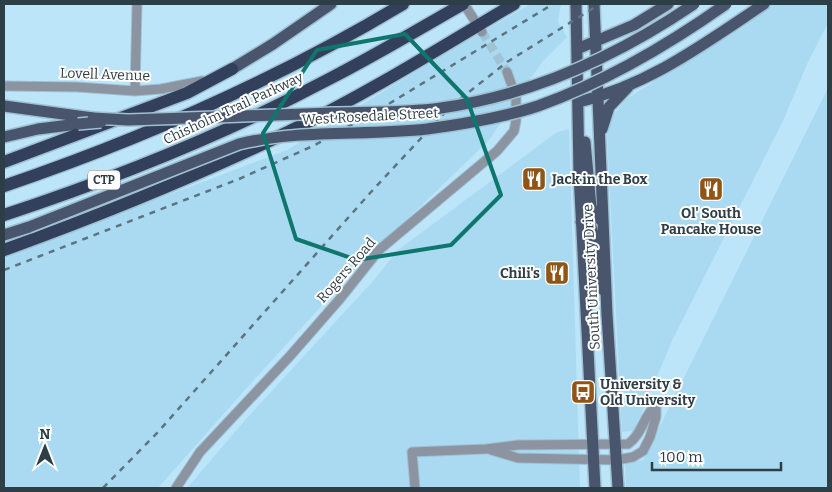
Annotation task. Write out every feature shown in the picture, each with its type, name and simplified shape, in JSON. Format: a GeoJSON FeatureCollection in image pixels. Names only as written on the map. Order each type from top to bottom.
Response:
{"type":"FeatureCollection","features":[{"type":"Feature","properties":{"kind":"highway","name":"Chisholm Trail Parkway"},"geometry":{"type":"LineString","coordinates":[[4,186],[100,151],[226,97],[294,63],[403,4]]}},
{"type":"Feature","properties":{"kind":"highway","name":"Chisholm Trail Parkway"},"geometry":{"type":"LineString","coordinates":[[4,215],[169,155],[306,91],[464,4]]}},
{"type":"Feature","properties":{"kind":"highway"},"geometry":{"type":"LineString","coordinates":[[4,250],[192,176],[291,131],[480,29],[514,4]]}},
{"type":"Feature","properties":{"kind":"highway"},"geometry":{"type":"LineString","coordinates":[[4,162],[187,93],[232,68]]}},
{"type":"Feature","properties":{"kind":"main road"},"geometry":{"type":"LineString","coordinates":[[232,68],[258,54],[331,4]]}},
{"type":"Feature","properties":{"kind":"main road","name":"South University Drive"},"geometry":{"type":"LineString","coordinates":[[576,4],[581,222],[595,488]]}},
{"type":"Feature","properties":{"kind":"main road","name":"South University Drive"},"geometry":{"type":"LineString","coordinates":[[594,4],[606,296],[618,488]]}},
{"type":"Feature","properties":{"kind":"main road"},"geometry":{"type":"LineString","coordinates":[[577,49],[634,25],[668,4]]}},
{"type":"Feature","properties":{"kind":"main road","name":"West Rosedale Street"},"geometry":{"type":"LineString","coordinates":[[4,106],[93,118],[128,120],[440,108],[494,97],[562,75],[619,49],[694,4]]}},
{"type":"Feature","properties":{"kind":"main road","name":"West Rosedale Street"},"geometry":{"type":"LineString","coordinates":[[4,236],[239,144],[275,136],[426,129],[470,122],[536,106],[568,94],[632,64],[726,4]]}},
{"type":"Feature","properties":{"kind":"main road"},"geometry":{"type":"LineString","coordinates":[[578,102],[598,97],[629,85],[682,59],[764,4]]}},
{"type":"Feature","properties":{"kind":"main road"},"geometry":{"type":"LineString","coordinates":[[599,151],[602,123],[609,107],[629,85]]}},
{"type":"Feature","properties":{"kind":"main road"},"geometry":{"type":"LineString","coordinates":[[4,137],[38,129],[128,120]]}},
{"type":"Feature","properties":{"kind":"main road"},"geometry":{"type":"LineString","coordinates":[[578,136],[585,142],[591,207],[603,222]]}},
{"type":"Feature","properties":{"kind":"main road"},"geometry":{"type":"LineString","coordinates":[[581,222],[588,222],[593,230],[599,283],[606,296]]}},
{"type":"Feature","properties":{"kind":"street"},"geometry":{"type":"LineString","coordinates":[[136,4],[136,91]]}},
{"type":"Feature","properties":{"kind":"street"},"geometry":{"type":"LineString","coordinates":[[464,4],[480,29]]}},
{"type":"Feature","properties":{"kind":"street","name":"Lovell Avenue"},"geometry":{"type":"LineString","coordinates":[[4,86],[76,87],[136,91],[180,86],[207,79],[232,68]]}},
{"type":"Feature","properties":{"kind":"street","name":"Rogers Road"},"geometry":{"type":"LineString","coordinates":[[176,488],[200,452],[290,356],[379,250],[497,151],[514,132],[516,97],[507,72]]}},
{"type":"Feature","properties":{"kind":"street"},"geometry":{"type":"LineString","coordinates":[[415,488],[412,452],[486,449],[518,445],[628,444],[632,442],[639,432],[648,412],[656,405],[656,417],[643,451],[634,457],[617,460],[518,458],[486,449]]}},
{"type":"Feature","properties":{"kind":"highlighted area"},"geometry":{"type":"Polygon","coordinates":[[[405,34],[467,99],[501,195],[451,245],[357,260],[296,239],[263,133],[317,50],[405,34]]]}},
{"type":"Feature","properties":{"kind":"shaded area"},"geometry":{"type":"Polygon","coordinates":[[[531,4],[561,4],[558,22],[567,37],[542,62],[489,140],[346,279],[158,488],[4,488],[4,255],[287,150],[531,4]]]}},
{"type":"Feature","properties":{"kind":"shaded area"},"geometry":{"type":"Polygon","coordinates":[[[772,4],[828,4],[828,23],[808,62],[783,121],[672,341],[634,431],[622,432],[607,136],[612,117],[626,99],[742,28],[772,4]]]}},
{"type":"Feature","properties":{"kind":"shaded area"},"geometry":{"type":"Polygon","coordinates":[[[828,88],[828,488],[626,488],[625,463],[643,460],[828,88]]]}},
{"type":"Feature","properties":{"kind":"shaded area"},"geometry":{"type":"Polygon","coordinates":[[[569,129],[580,488],[187,488],[246,419],[373,281],[398,250],[557,132],[569,129]]]}},
{"type":"Feature","properties":{"kind":"tunnel"},"geometry":{"type":"LineString","coordinates":[[482,32],[507,72]]}},
{"type":"Feature","properties":{"kind":"railway"},"geometry":{"type":"LineString","coordinates":[[4,270],[239,179],[313,146],[382,108],[553,4]]}},
{"type":"Feature","properties":{"kind":"railway"},"geometry":{"type":"LineString","coordinates":[[103,488],[158,432],[371,192],[450,107],[507,62],[600,4]]}},
{"type":"Feature","properties":{"kind":"place","name":"Jack in the Box"},"geometry":{"type":"Point","coordinates":[534,179]}},
{"type":"Feature","properties":{"kind":"place","name":"Ol' South Pancake House"},"geometry":{"type":"Point","coordinates":[711,189]}},
{"type":"Feature","properties":{"kind":"place","name":"Chili's"},"geometry":{"type":"Point","coordinates":[557,273]}},
{"type":"Feature","properties":{"kind":"place","name":"University & Old University"},"geometry":{"type":"Point","coordinates":[583,392]}}]}
